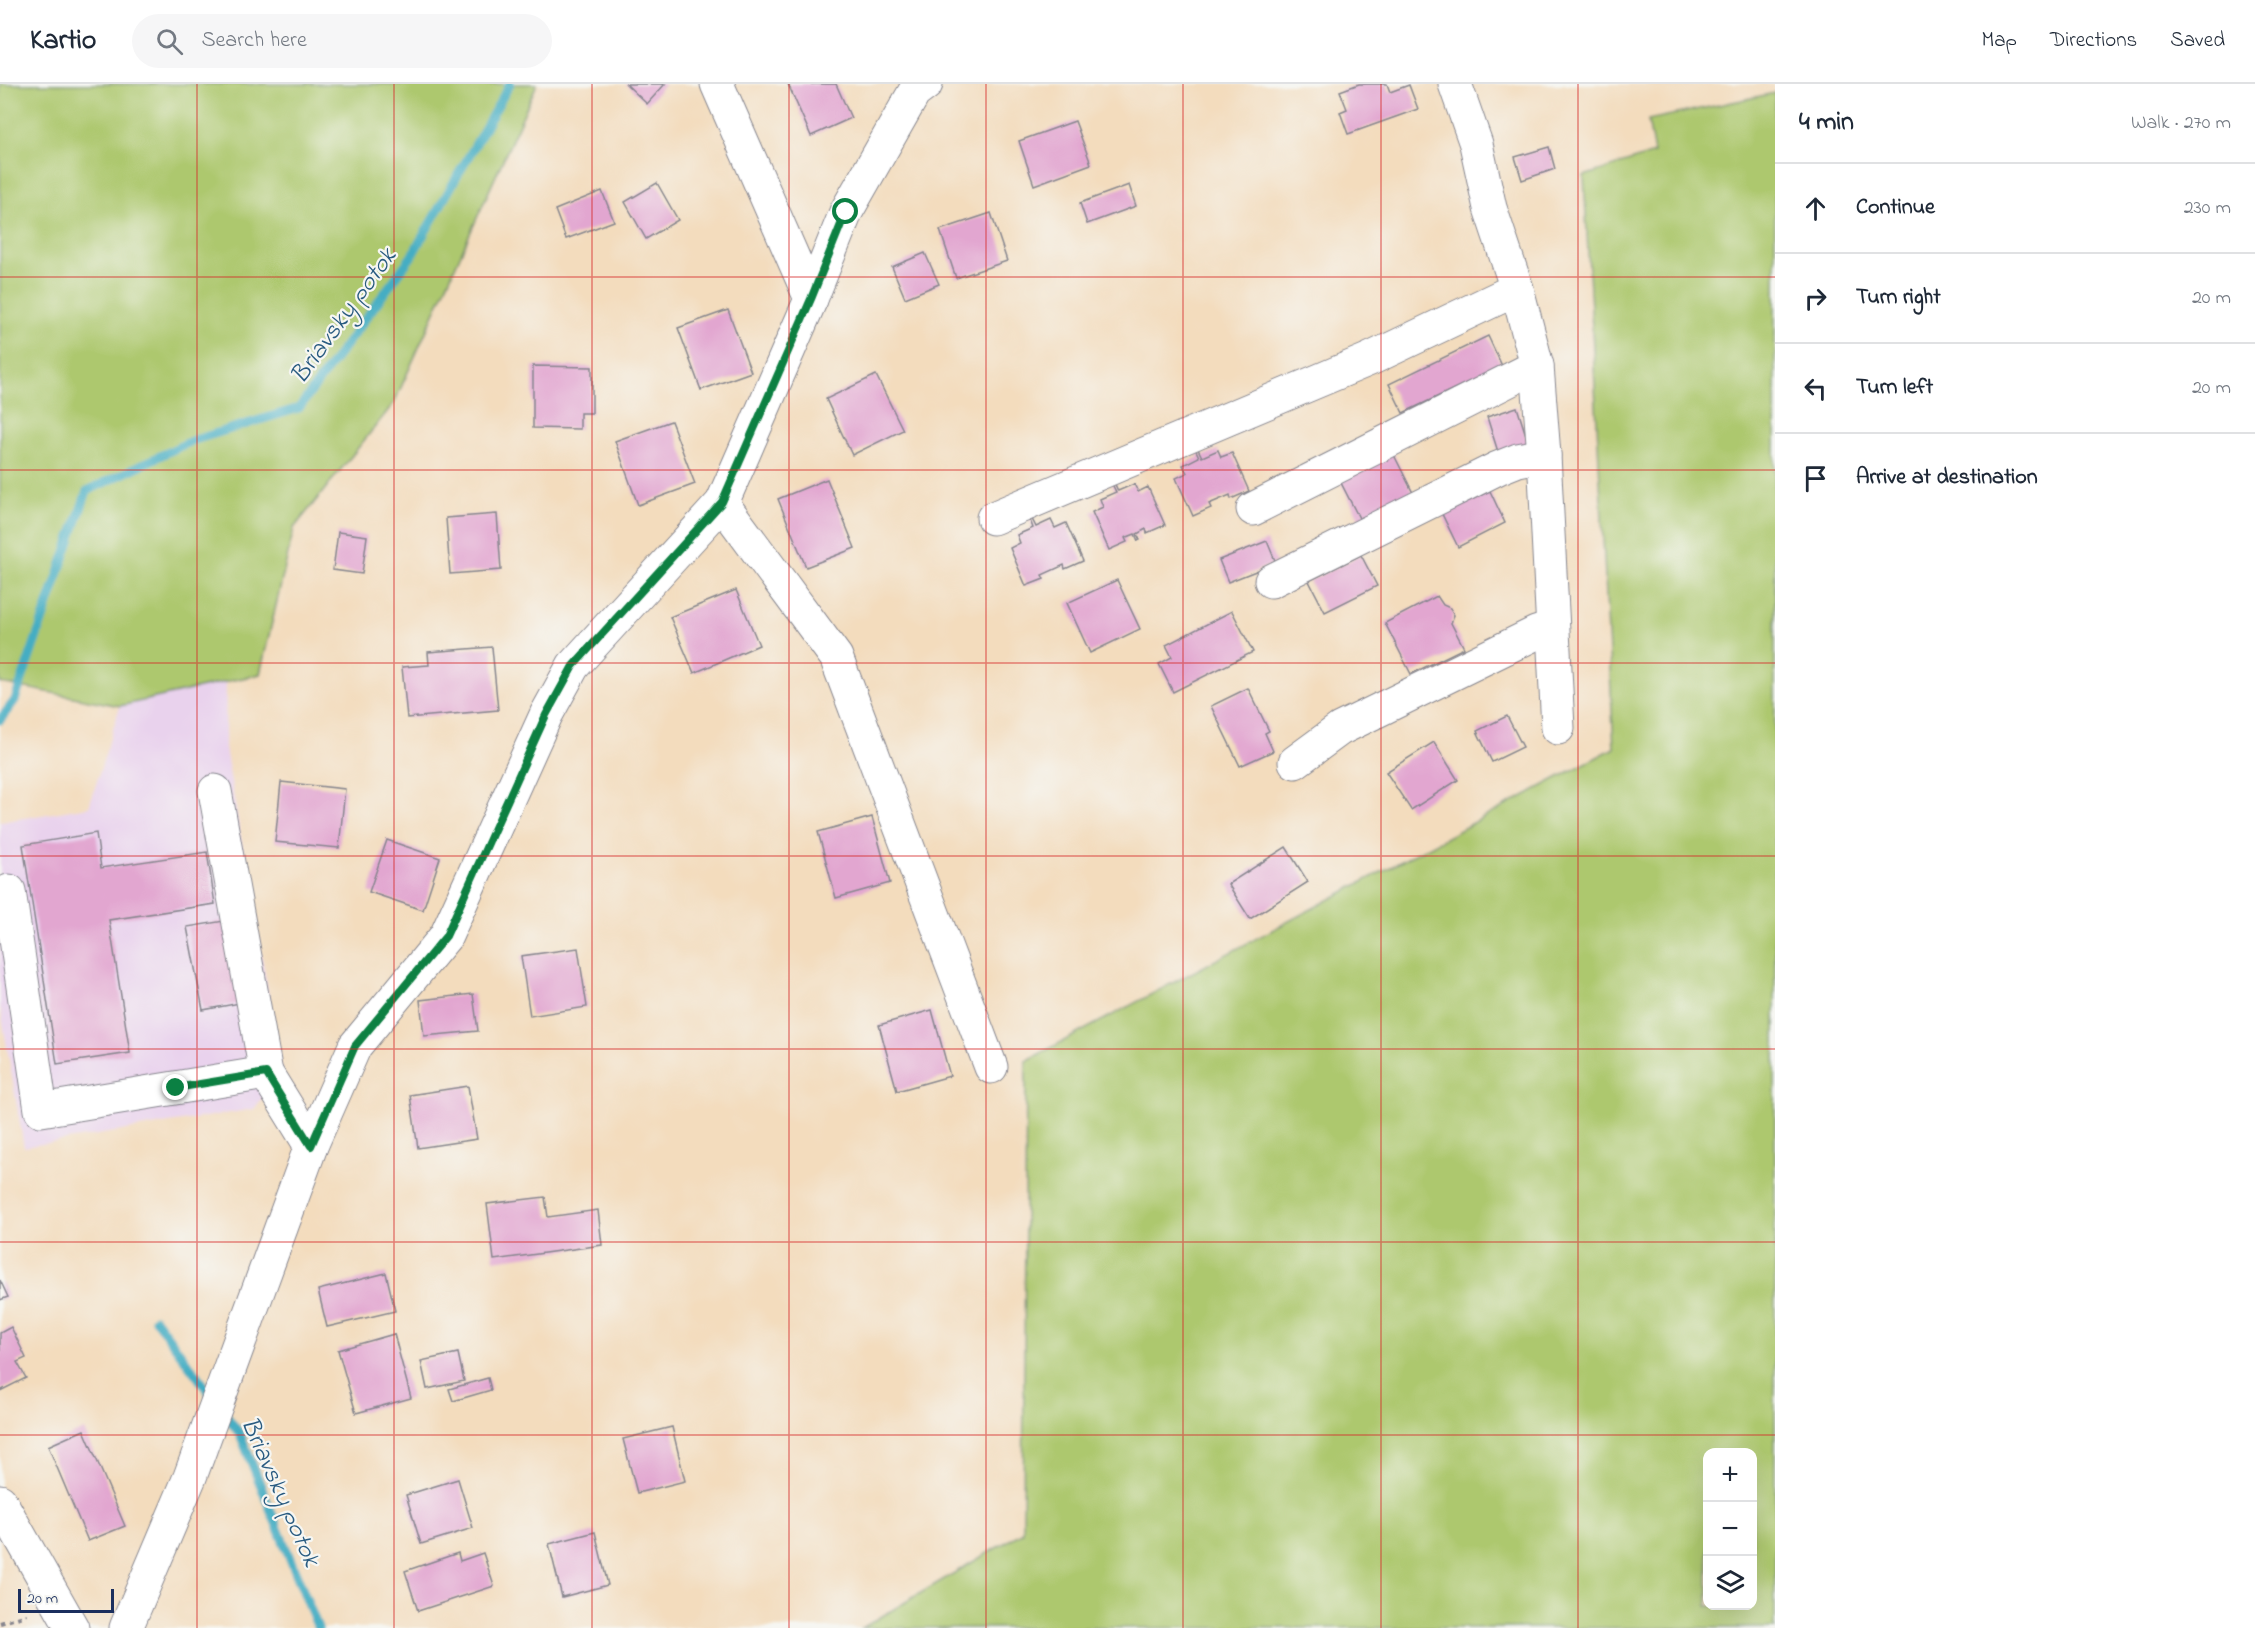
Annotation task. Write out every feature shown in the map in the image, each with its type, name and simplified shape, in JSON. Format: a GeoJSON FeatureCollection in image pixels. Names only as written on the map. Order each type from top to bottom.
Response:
{"type":"FeatureCollection","features":[{"type":"Feature","properties":{"kind":"street"},"geometry":{"type":"LineString","coordinates":[[717,84],[811,299]]}},
{"type":"Feature","properties":{"kind":"street"},"geometry":{"type":"LineString","coordinates":[[126,1628],[190,1477],[311,1146],[355,1046],[446,936],[546,715],[573,666],[722,502],[811,299],[846,212],[914,93],[926,84]]}},
{"type":"Feature","properties":{"kind":"street"},"geometry":{"type":"LineString","coordinates":[[1455,84],[1476,144],[1490,208],[1517,289],[1537,366],[1544,455],[1557,728]]}},
{"type":"Feature","properties":{"kind":"street"},"geometry":{"type":"LineString","coordinates":[[993,518],[1370,359],[1517,289]]}},
{"type":"Feature","properties":{"kind":"street"},"geometry":{"type":"LineString","coordinates":[[1253,509],[1537,366]]}},
{"type":"Feature","properties":{"kind":"street"},"geometry":{"type":"LineString","coordinates":[[1271,581],[1498,468],[1518,460],[1544,455]]}},
{"type":"Feature","properties":{"kind":"street"},"geometry":{"type":"LineString","coordinates":[[722,502],[836,657],[991,1067]]}},
{"type":"Feature","properties":{"kind":"street"},"geometry":{"type":"LineString","coordinates":[[1295,762],[1340,729],[1536,633],[1551,628]]}},
{"type":"Feature","properties":{"kind":"street"},"geometry":{"type":"LineString","coordinates":[[215,791],[266,1073],[311,1146]]}},
{"type":"Feature","properties":{"kind":"street"},"geometry":{"type":"LineString","coordinates":[[9,891],[42,1110],[266,1073]]}},
{"type":"Feature","properties":{"kind":"street"},"geometry":{"type":"LineString","coordinates":[[0,1501],[8,1531],[54,1622]]}},
{"type":"Feature","properties":{"kind":"path"},"geometry":{"type":"LineString","coordinates":[[0,1623],[54,1622]]}},
{"type":"Feature","properties":{"kind":"shaded area"},"geometry":{"type":"Polygon","coordinates":[[[226,682],[225,748],[282,1072],[254,1109],[24,1147],[0,1006],[0,822],[89,807],[120,706],[226,682]]]}},
{"type":"Feature","properties":{"kind":"green space"},"geometry":{"type":"Polygon","coordinates":[[[0,84],[537,84],[394,403],[294,528],[260,674],[120,706],[0,683],[0,84]]]}},
{"type":"Feature","properties":{"kind":"green space"},"geometry":{"type":"Polygon","coordinates":[[[1775,93],[1775,1628],[862,1628],[1023,1532],[1026,1061],[1614,748],[1584,176],[1654,153],[1648,120],[1775,93]]]}},
{"type":"Feature","properties":{"kind":"building"},"geometry":{"type":"Polygon","coordinates":[[[626,84],[665,84],[647,104],[626,84]]]}},
{"type":"Feature","properties":{"kind":"building"},"geometry":{"type":"Polygon","coordinates":[[[788,84],[836,84],[851,118],[811,136],[788,84]]]}},
{"type":"Feature","properties":{"kind":"building"},"geometry":{"type":"Polygon","coordinates":[[[1359,84],[1387,84],[1390,92],[1409,85],[1418,109],[1348,134],[1340,112],[1347,109],[1340,91],[1359,84]]]}},
{"type":"Feature","properties":{"kind":"building"},"geometry":{"type":"Polygon","coordinates":[[[1075,121],[1091,164],[1034,185],[1019,141],[1075,121]]]}},
{"type":"Feature","properties":{"kind":"building"},"geometry":{"type":"Polygon","coordinates":[[[1549,147],[1555,169],[1522,180],[1515,157],[1549,147]]]}},
{"type":"Feature","properties":{"kind":"building"},"geometry":{"type":"Polygon","coordinates":[[[657,183],[678,220],[646,239],[625,202],[657,183]]]}},
{"type":"Feature","properties":{"kind":"building"},"geometry":{"type":"Polygon","coordinates":[[[1129,185],[1136,206],[1087,224],[1080,203],[1129,185]]]}},
{"type":"Feature","properties":{"kind":"building"},"geometry":{"type":"Polygon","coordinates":[[[602,191],[614,221],[566,239],[555,210],[602,191]]]}},
{"type":"Feature","properties":{"kind":"building"},"geometry":{"type":"Polygon","coordinates":[[[991,213],[1007,261],[956,278],[940,230],[991,213]]]}},
{"type":"Feature","properties":{"kind":"building"},"geometry":{"type":"Polygon","coordinates":[[[925,253],[939,284],[905,298],[892,267],[925,253]]]}},
{"type":"Feature","properties":{"kind":"building"},"geometry":{"type":"Polygon","coordinates":[[[728,310],[751,372],[701,390],[678,328],[728,310]]]}},
{"type":"Feature","properties":{"kind":"building"},"geometry":{"type":"Polygon","coordinates":[[[1488,336],[1502,366],[1403,413],[1389,384],[1488,336]]]}},
{"type":"Feature","properties":{"kind":"building"},"geometry":{"type":"Polygon","coordinates":[[[533,366],[592,367],[592,413],[580,413],[580,429],[533,428],[533,366]]]}},
{"type":"Feature","properties":{"kind":"building"},"geometry":{"type":"Polygon","coordinates":[[[876,375],[903,430],[852,455],[826,399],[876,375]]]}},
{"type":"Feature","properties":{"kind":"building"},"geometry":{"type":"Polygon","coordinates":[[[1517,407],[1529,445],[1499,455],[1487,417],[1517,407]]]}},
{"type":"Feature","properties":{"kind":"building"},"geometry":{"type":"Polygon","coordinates":[[[671,421],[695,484],[638,505],[615,441],[671,421]]]}},
{"type":"Feature","properties":{"kind":"building"},"geometry":{"type":"Polygon","coordinates":[[[1196,445],[1202,457],[1218,450],[1221,457],[1232,453],[1249,491],[1231,499],[1230,495],[1209,504],[1211,508],[1193,516],[1176,478],[1187,473],[1183,465],[1199,457],[1194,446],[1196,445]]]}},
{"type":"Feature","properties":{"kind":"building"},"geometry":{"type":"Polygon","coordinates":[[[1391,449],[1414,495],[1361,522],[1338,477],[1391,449]]]}},
{"type":"Feature","properties":{"kind":"building"},"geometry":{"type":"Polygon","coordinates":[[[827,479],[855,548],[806,567],[778,499],[827,479]]]}},
{"type":"Feature","properties":{"kind":"building"},"geometry":{"type":"Polygon","coordinates":[[[1114,482],[1118,491],[1134,484],[1138,492],[1148,487],[1165,525],[1147,533],[1146,529],[1137,534],[1140,540],[1138,541],[1135,534],[1125,538],[1127,542],[1109,550],[1092,512],[1103,507],[1100,499],[1116,492],[1112,484],[1114,482]]]}},
{"type":"Feature","properties":{"kind":"building"},"geometry":{"type":"Polygon","coordinates":[[[1490,491],[1505,523],[1458,547],[1442,514],[1490,491]]]}},
{"type":"Feature","properties":{"kind":"building"},"geometry":{"type":"Polygon","coordinates":[[[497,514],[501,570],[450,574],[446,518],[497,514]]]}},
{"type":"Feature","properties":{"kind":"building"},"geometry":{"type":"Polygon","coordinates":[[[1032,519],[1036,527],[1051,520],[1055,528],[1066,523],[1083,561],[1065,569],[1064,565],[1042,575],[1044,579],[1026,586],[1010,548],[1020,543],[1017,535],[1033,528],[1030,520],[1032,519]]]}},
{"type":"Feature","properties":{"kind":"building"},"geometry":{"type":"Polygon","coordinates":[[[338,532],[367,536],[362,574],[333,570],[338,532]]]}},
{"type":"Feature","properties":{"kind":"building"},"geometry":{"type":"Polygon","coordinates":[[[1267,541],[1276,563],[1228,582],[1219,560],[1267,541]]]}},
{"type":"Feature","properties":{"kind":"building"},"geometry":{"type":"Polygon","coordinates":[[[1361,555],[1377,586],[1325,612],[1309,581],[1361,555]]]}},
{"type":"Feature","properties":{"kind":"building"},"geometry":{"type":"Polygon","coordinates":[[[1117,580],[1140,629],[1090,653],[1067,603],[1117,580]]]}},
{"type":"Feature","properties":{"kind":"building"},"geometry":{"type":"Polygon","coordinates":[[[736,590],[759,645],[694,673],[670,617],[736,590]]]}},
{"type":"Feature","properties":{"kind":"building"},"geometry":{"type":"Polygon","coordinates":[[[1437,596],[1454,615],[1451,623],[1464,648],[1411,674],[1385,623],[1437,596]]]}},
{"type":"Feature","properties":{"kind":"building"},"geometry":{"type":"Polygon","coordinates":[[[1232,611],[1253,652],[1173,692],[1159,664],[1172,657],[1166,645],[1232,611]]]}},
{"type":"Feature","properties":{"kind":"building"},"geometry":{"type":"Polygon","coordinates":[[[492,647],[498,710],[407,718],[402,667],[429,665],[428,652],[492,647]]]}},
{"type":"Feature","properties":{"kind":"building"},"geometry":{"type":"Polygon","coordinates":[[[1248,688],[1269,731],[1265,733],[1273,751],[1240,766],[1211,706],[1248,688]]]}},
{"type":"Feature","properties":{"kind":"building"},"geometry":{"type":"Polygon","coordinates":[[[1507,716],[1523,747],[1492,762],[1477,731],[1507,716]]]}},
{"type":"Feature","properties":{"kind":"building"},"geometry":{"type":"Polygon","coordinates":[[[1434,742],[1458,780],[1411,810],[1386,772],[1434,742]]]}},
{"type":"Feature","properties":{"kind":"building"},"geometry":{"type":"Polygon","coordinates":[[[281,782],[345,789],[339,848],[275,842],[281,782]]]}},
{"type":"Feature","properties":{"kind":"building"},"geometry":{"type":"Polygon","coordinates":[[[872,817],[890,883],[836,898],[818,832],[872,817]]]}},
{"type":"Feature","properties":{"kind":"building"},"geometry":{"type":"Polygon","coordinates":[[[96,833],[101,868],[207,852],[215,904],[109,920],[130,1053],[57,1064],[23,845],[96,833]]]}},
{"type":"Feature","properties":{"kind":"building"},"geometry":{"type":"Polygon","coordinates":[[[387,840],[440,858],[423,910],[369,892],[387,840]]]}},
{"type":"Feature","properties":{"kind":"building"},"geometry":{"type":"Polygon","coordinates":[[[1286,847],[1308,882],[1250,919],[1228,884],[1286,847]]]}},
{"type":"Feature","properties":{"kind":"building"},"geometry":{"type":"Polygon","coordinates":[[[224,921],[240,1003],[203,1010],[187,927],[224,921]]]}},
{"type":"Feature","properties":{"kind":"building"},"geometry":{"type":"Polygon","coordinates":[[[578,948],[587,1007],[530,1016],[521,956],[578,948]]]}},
{"type":"Feature","properties":{"kind":"building"},"geometry":{"type":"Polygon","coordinates":[[[473,994],[478,1031],[424,1036],[420,1000],[473,994]]]}},
{"type":"Feature","properties":{"kind":"building"},"geometry":{"type":"Polygon","coordinates":[[[932,1010],[950,1076],[897,1091],[879,1025],[932,1010]]]}},
{"type":"Feature","properties":{"kind":"building"},"geometry":{"type":"Polygon","coordinates":[[[468,1086],[477,1139],[418,1148],[410,1095],[468,1086]]]}},
{"type":"Feature","properties":{"kind":"building"},"geometry":{"type":"Polygon","coordinates":[[[545,1197],[548,1217],[598,1210],[602,1245],[494,1260],[487,1204],[545,1197]]]}},
{"type":"Feature","properties":{"kind":"building"},"geometry":{"type":"Polygon","coordinates":[[[386,1273],[395,1311],[327,1327],[318,1290],[386,1273]]]}},
{"type":"Feature","properties":{"kind":"building"},"geometry":{"type":"Polygon","coordinates":[[[0,1280],[8,1297],[0,1300],[0,1280]]]}},
{"type":"Feature","properties":{"kind":"building"},"geometry":{"type":"Polygon","coordinates":[[[11,1327],[26,1358],[17,1362],[26,1378],[0,1391],[0,1333],[11,1327]]]}},
{"type":"Feature","properties":{"kind":"building"},"geometry":{"type":"Polygon","coordinates":[[[394,1334],[411,1398],[356,1413],[338,1350],[394,1334]]]}},
{"type":"Feature","properties":{"kind":"building"},"geometry":{"type":"Polygon","coordinates":[[[458,1353],[464,1381],[427,1389],[421,1361],[458,1353]]]}},
{"type":"Feature","properties":{"kind":"building"},"geometry":{"type":"Polygon","coordinates":[[[488,1378],[491,1390],[453,1401],[449,1389],[488,1378]]]}},
{"type":"Feature","properties":{"kind":"building"},"geometry":{"type":"Polygon","coordinates":[[[672,1427],[685,1481],[637,1493],[623,1439],[672,1427]]]}},
{"type":"Feature","properties":{"kind":"building"},"geometry":{"type":"Polygon","coordinates":[[[84,1430],[125,1526],[88,1541],[48,1446],[84,1430]]]}},
{"type":"Feature","properties":{"kind":"building"},"geometry":{"type":"Polygon","coordinates":[[[458,1479],[473,1528],[421,1544],[406,1495],[458,1479]]]}},
{"type":"Feature","properties":{"kind":"building"},"geometry":{"type":"Polygon","coordinates":[[[595,1532],[608,1585],[562,1597],[549,1544],[595,1532]]]}},
{"type":"Feature","properties":{"kind":"building"},"geometry":{"type":"Polygon","coordinates":[[[458,1553],[460,1561],[483,1553],[494,1586],[418,1611],[405,1571],[458,1553]]]}},
{"type":"Feature","properties":{"kind":"waterway","name":"Briavsky potok"},"geometry":{"type":"LineString","coordinates":[[0,720],[15,700],[87,491],[191,441],[299,408],[411,257],[510,84]]}},
{"type":"Feature","properties":{"kind":"waterway","name":"Briavsky potok"},"geometry":{"type":"LineString","coordinates":[[155,1319],[212,1396]]}},
{"type":"Feature","properties":{"kind":"waterway","name":"Briavsky potok"},"geometry":{"type":"LineString","coordinates":[[222,1410],[240,1434],[318,1628]]}},
{"type":"Feature","properties":{"kind":"route"},"geometry":{"type":"LineString","coordinates":[[176,1088],[266,1073],[311,1146],[355,1046],[446,936],[546,715],[573,666],[722,502],[811,299],[846,212]]}}]}
